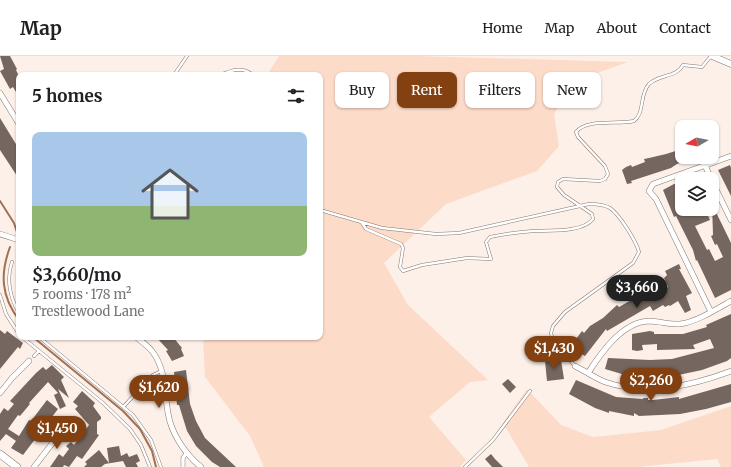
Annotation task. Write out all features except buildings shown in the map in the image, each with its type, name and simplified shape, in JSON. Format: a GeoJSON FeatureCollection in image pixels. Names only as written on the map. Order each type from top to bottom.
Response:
{"type":"FeatureCollection","features":[{"type":"Feature","properties":{"kind":"main road"},"geometry":{"type":"LineString","coordinates":[[0,454],[17,467]]}},
{"type":"Feature","properties":{"kind":"street"},"geometry":{"type":"LineString","coordinates":[[712,56],[731,64]]}},
{"type":"Feature","properties":{"kind":"street"},"geometry":{"type":"LineString","coordinates":[[0,93],[16,119]]}},
{"type":"Feature","properties":{"kind":"street"},"geometry":{"type":"LineString","coordinates":[[711,312],[656,199],[649,191],[654,184],[731,156]]}},
{"type":"Feature","properties":{"kind":"street"},"geometry":{"type":"LineString","coordinates":[[705,165],[708,172]]}},
{"type":"Feature","properties":{"kind":"street"},"geometry":{"type":"LineString","coordinates":[[719,195],[731,220]]}},
{"type":"Feature","properties":{"kind":"street"},"geometry":{"type":"LineString","coordinates":[[0,234],[16,239]]}},
{"type":"Feature","properties":{"kind":"street"},"geometry":{"type":"LineString","coordinates":[[588,373],[604,348],[640,322],[651,321],[665,324],[681,324],[711,312],[731,301]]}},
{"type":"Feature","properties":{"kind":"street"},"geometry":{"type":"LineString","coordinates":[[140,340],[152,350],[162,370],[168,414],[179,442],[201,467]]}},
{"type":"Feature","properties":{"kind":"street"},"geometry":{"type":"LineString","coordinates":[[0,393],[29,361]]}},
{"type":"Feature","properties":{"kind":"street"},"geometry":{"type":"LineString","coordinates":[[575,366],[605,382],[630,387],[653,388],[676,387],[706,380],[731,371]]}},
{"type":"Feature","properties":{"kind":"street"},"geometry":{"type":"LineString","coordinates":[[34,467],[68,423]]}},
{"type":"Feature","properties":{"kind":"street"},"geometry":{"type":"LineString","coordinates":[[182,467],[183,458],[187,452]]}},
{"type":"Feature","properties":{"kind":"lane"},"geometry":{"type":"LineString","coordinates":[[176,72],[187,56]]}},
{"type":"Feature","properties":{"kind":"lane"},"geometry":{"type":"LineString","coordinates":[[362,223],[366,229],[400,242],[403,246],[400,267],[403,271],[407,271],[422,265],[467,258],[491,259],[487,244],[488,239],[495,236],[582,226],[591,221],[593,216],[560,192],[557,186],[558,182],[565,178],[600,181],[605,179],[608,171],[578,137],[576,132],[578,129],[588,125],[607,122],[634,121],[640,115],[644,92],[652,82],[676,73],[683,65],[702,67],[712,56]]}},
{"type":"Feature","properties":{"kind":"lane"},"geometry":{"type":"LineString","coordinates":[[230,72],[240,69],[248,72]]}},
{"type":"Feature","properties":{"kind":"lane"},"geometry":{"type":"LineString","coordinates":[[323,211],[382,228],[413,232],[459,233],[580,206],[596,204],[610,208],[635,241],[639,252],[633,263],[565,312],[553,326],[551,332],[552,341],[575,366]]}},
{"type":"Feature","properties":{"kind":"lane"},"geometry":{"type":"LineString","coordinates":[[12,262],[9,276],[11,293],[16,306]]}},
{"type":"Feature","properties":{"kind":"lane"},"geometry":{"type":"LineString","coordinates":[[0,294],[6,314],[16,329]]}},
{"type":"Feature","properties":{"kind":"lane"},"geometry":{"type":"LineString","coordinates":[[26,340],[103,402],[130,429],[141,445],[150,467]]}},
{"type":"Feature","properties":{"kind":"lane"},"geometry":{"type":"LineString","coordinates":[[43,340],[133,415],[151,440],[161,467]]}},
{"type":"Feature","properties":{"kind":"lane"},"geometry":{"type":"LineString","coordinates":[[34,356],[39,351]]}},
{"type":"Feature","properties":{"kind":"lane"},"geometry":{"type":"LineString","coordinates":[[124,406],[153,375],[162,370]]}},
{"type":"Feature","properties":{"kind":"lane"},"geometry":{"type":"LineString","coordinates":[[465,467],[493,440],[530,391]]}},
{"type":"Feature","properties":{"kind":"shaded area"},"geometry":{"type":"Polygon","coordinates":[[[279,56],[416,56],[628,62],[600,72],[543,72],[543,108],[558,108],[554,114],[559,146],[537,171],[446,204],[384,263],[408,305],[488,380],[470,382],[429,417],[466,460],[460,467],[264,467],[250,436],[205,377],[203,340],[323,340],[323,72],[269,72],[279,56]]]}},
{"type":"Feature","properties":{"kind":"shaded area"},"geometry":{"type":"Polygon","coordinates":[[[527,389],[561,425],[593,437],[661,430],[731,406],[731,467],[721,467],[717,459],[637,467],[529,467],[503,423],[527,389]]]}},
{"type":"Feature","properties":{"kind":"waterway"},"geometry":{"type":"LineString","coordinates":[[0,201],[14,223],[16,229]]}},
{"type":"Feature","properties":{"kind":"waterway"},"geometry":{"type":"LineString","coordinates":[[10,247],[5,266],[4,285],[9,302],[16,316]]}},
{"type":"Feature","properties":{"kind":"waterway"},"geometry":{"type":"LineString","coordinates":[[37,340],[123,411],[140,429],[152,451],[156,467]]}}]}
